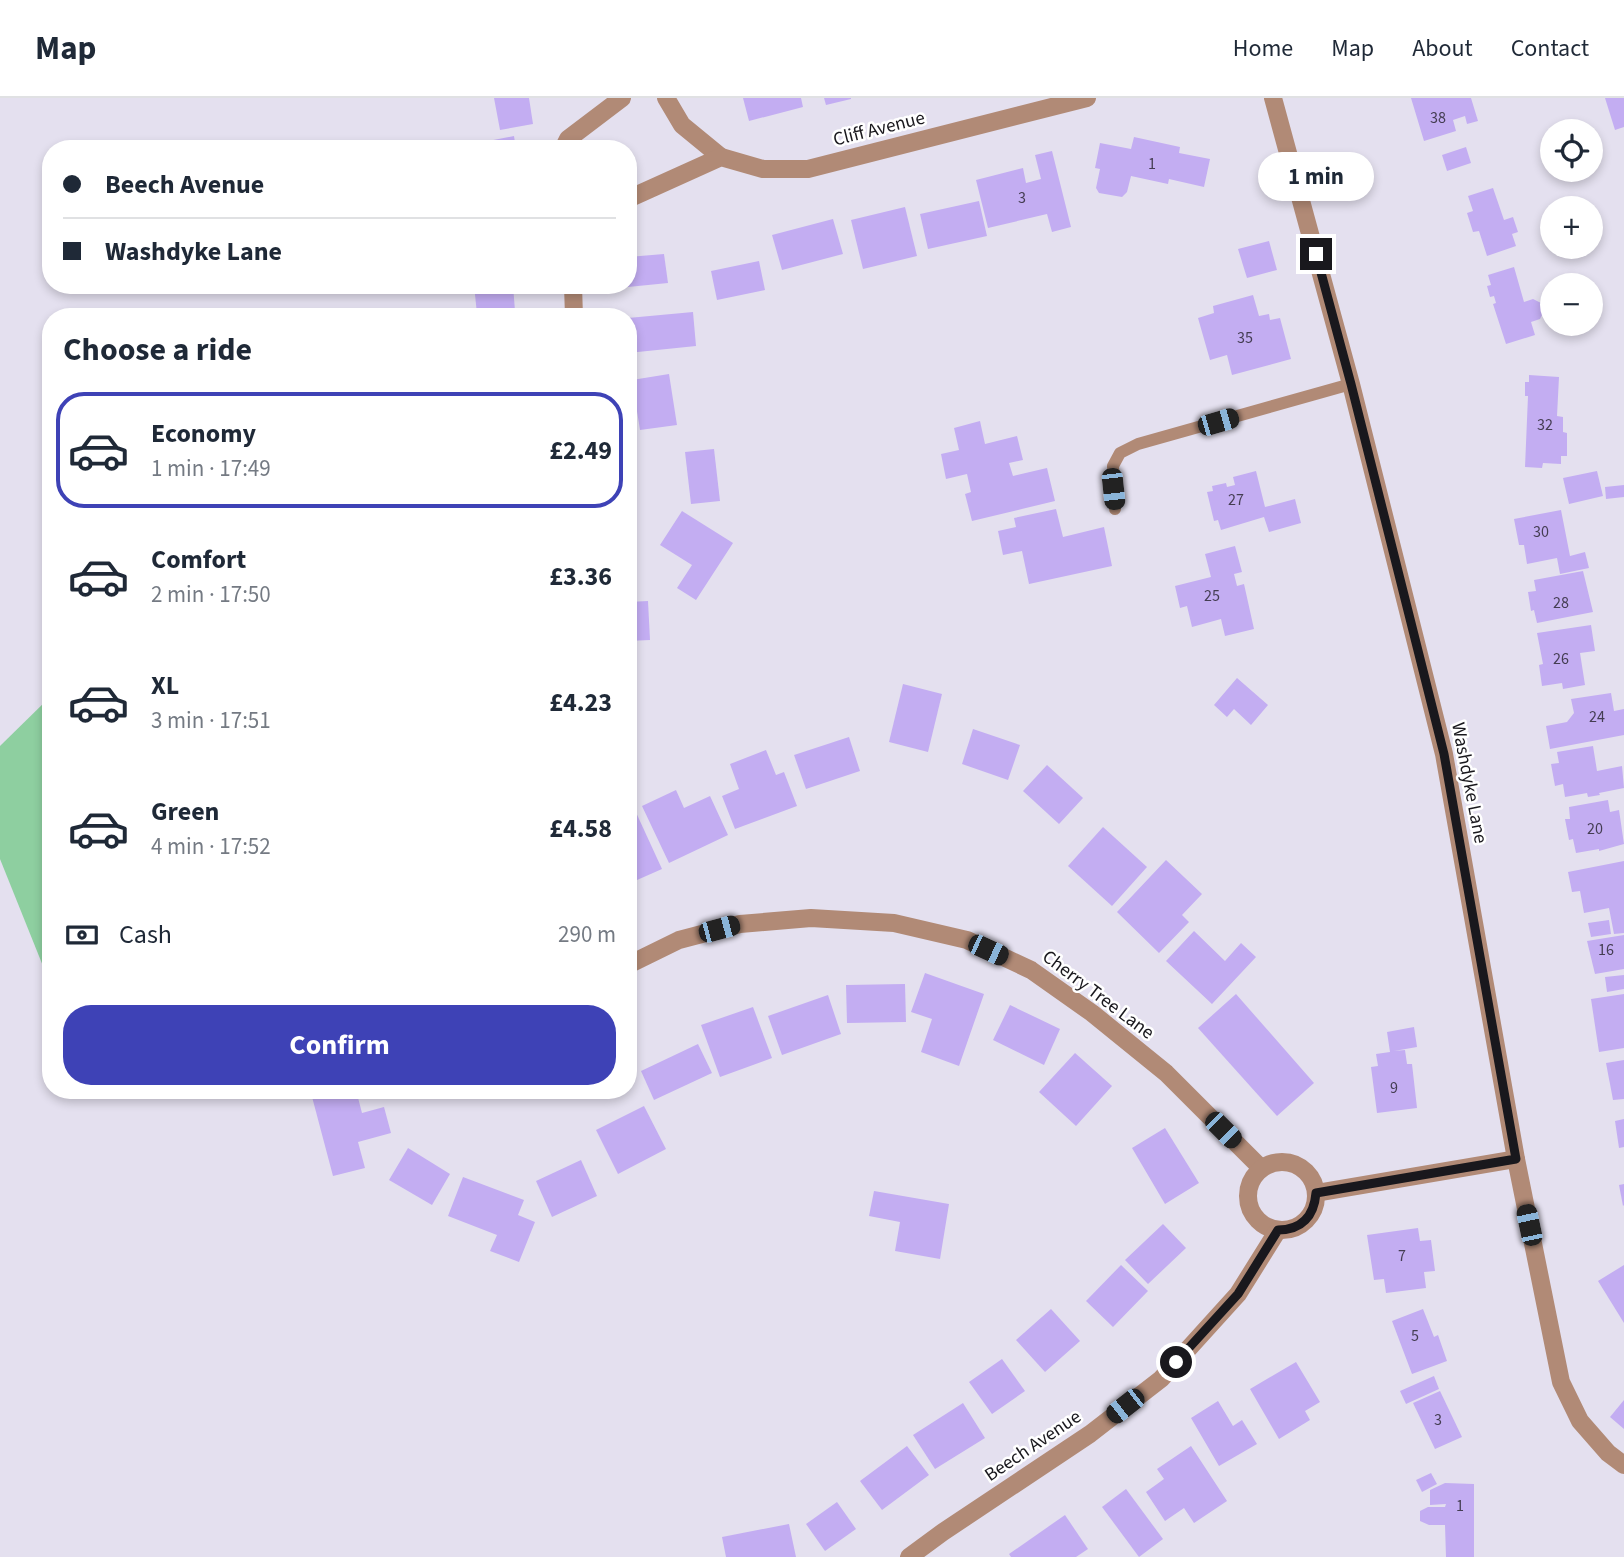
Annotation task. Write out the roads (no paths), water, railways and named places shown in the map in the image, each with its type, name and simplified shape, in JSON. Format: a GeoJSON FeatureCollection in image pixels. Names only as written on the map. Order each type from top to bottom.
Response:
{"type":"FeatureCollection","features":[{"type":"Feature","properties":{"kind":"street"},"geometry":{"type":"LineString","coordinates":[[568,140],[622,98]]}},
{"type":"Feature","properties":{"kind":"street","name":"Cliff Avenue"},"geometry":{"type":"LineString","coordinates":[[666,98],[682,125],[721,157],[763,169],[808,169],[1087,98]]}},
{"type":"Feature","properties":{"kind":"street","name":"Washdyke Lane"},"geometry":{"type":"LineString","coordinates":[[1273,98],[1351,384],[1444,754],[1516,1159],[1561,1382],[1580,1421],[1608,1453],[1624,1465]]}},
{"type":"Feature","properties":{"kind":"street"},"geometry":{"type":"LineString","coordinates":[[637,195],[721,157]]}},
{"type":"Feature","properties":{"kind":"street","name":"Cherry Tree Lane"},"geometry":{"type":"LineString","coordinates":[[637,961],[679,940],[740,924],[799,919],[894,923],[967,940],[1031,970],[1092,1013],[1166,1073],[1261,1168]]}},
{"type":"Feature","properties":{"kind":"street"},"geometry":{"type":"LineString","coordinates":[[1316,1193],[1516,1159]]}},
{"type":"Feature","properties":{"kind":"street"},"geometry":{"type":"LineString","coordinates":[[1280,1162],[1300,1167],[1313,1183],[1316,1193],[1315,1203],[1306,1221],[1288,1230],[1267,1227],[1257,1221],[1247,1199],[1248,1188],[1261,1168],[1280,1162]]}},
{"type":"Feature","properties":{"kind":"street","name":"Beech Avenue"},"geometry":{"type":"LineString","coordinates":[[909,1557],[1090,1434],[1161,1379],[1238,1294],[1278,1230]]}},
{"type":"Feature","properties":{"kind":"lane"},"geometry":{"type":"LineString","coordinates":[[1115,509],[1113,466],[1121,453],[1138,444],[1351,384]]}}]}
